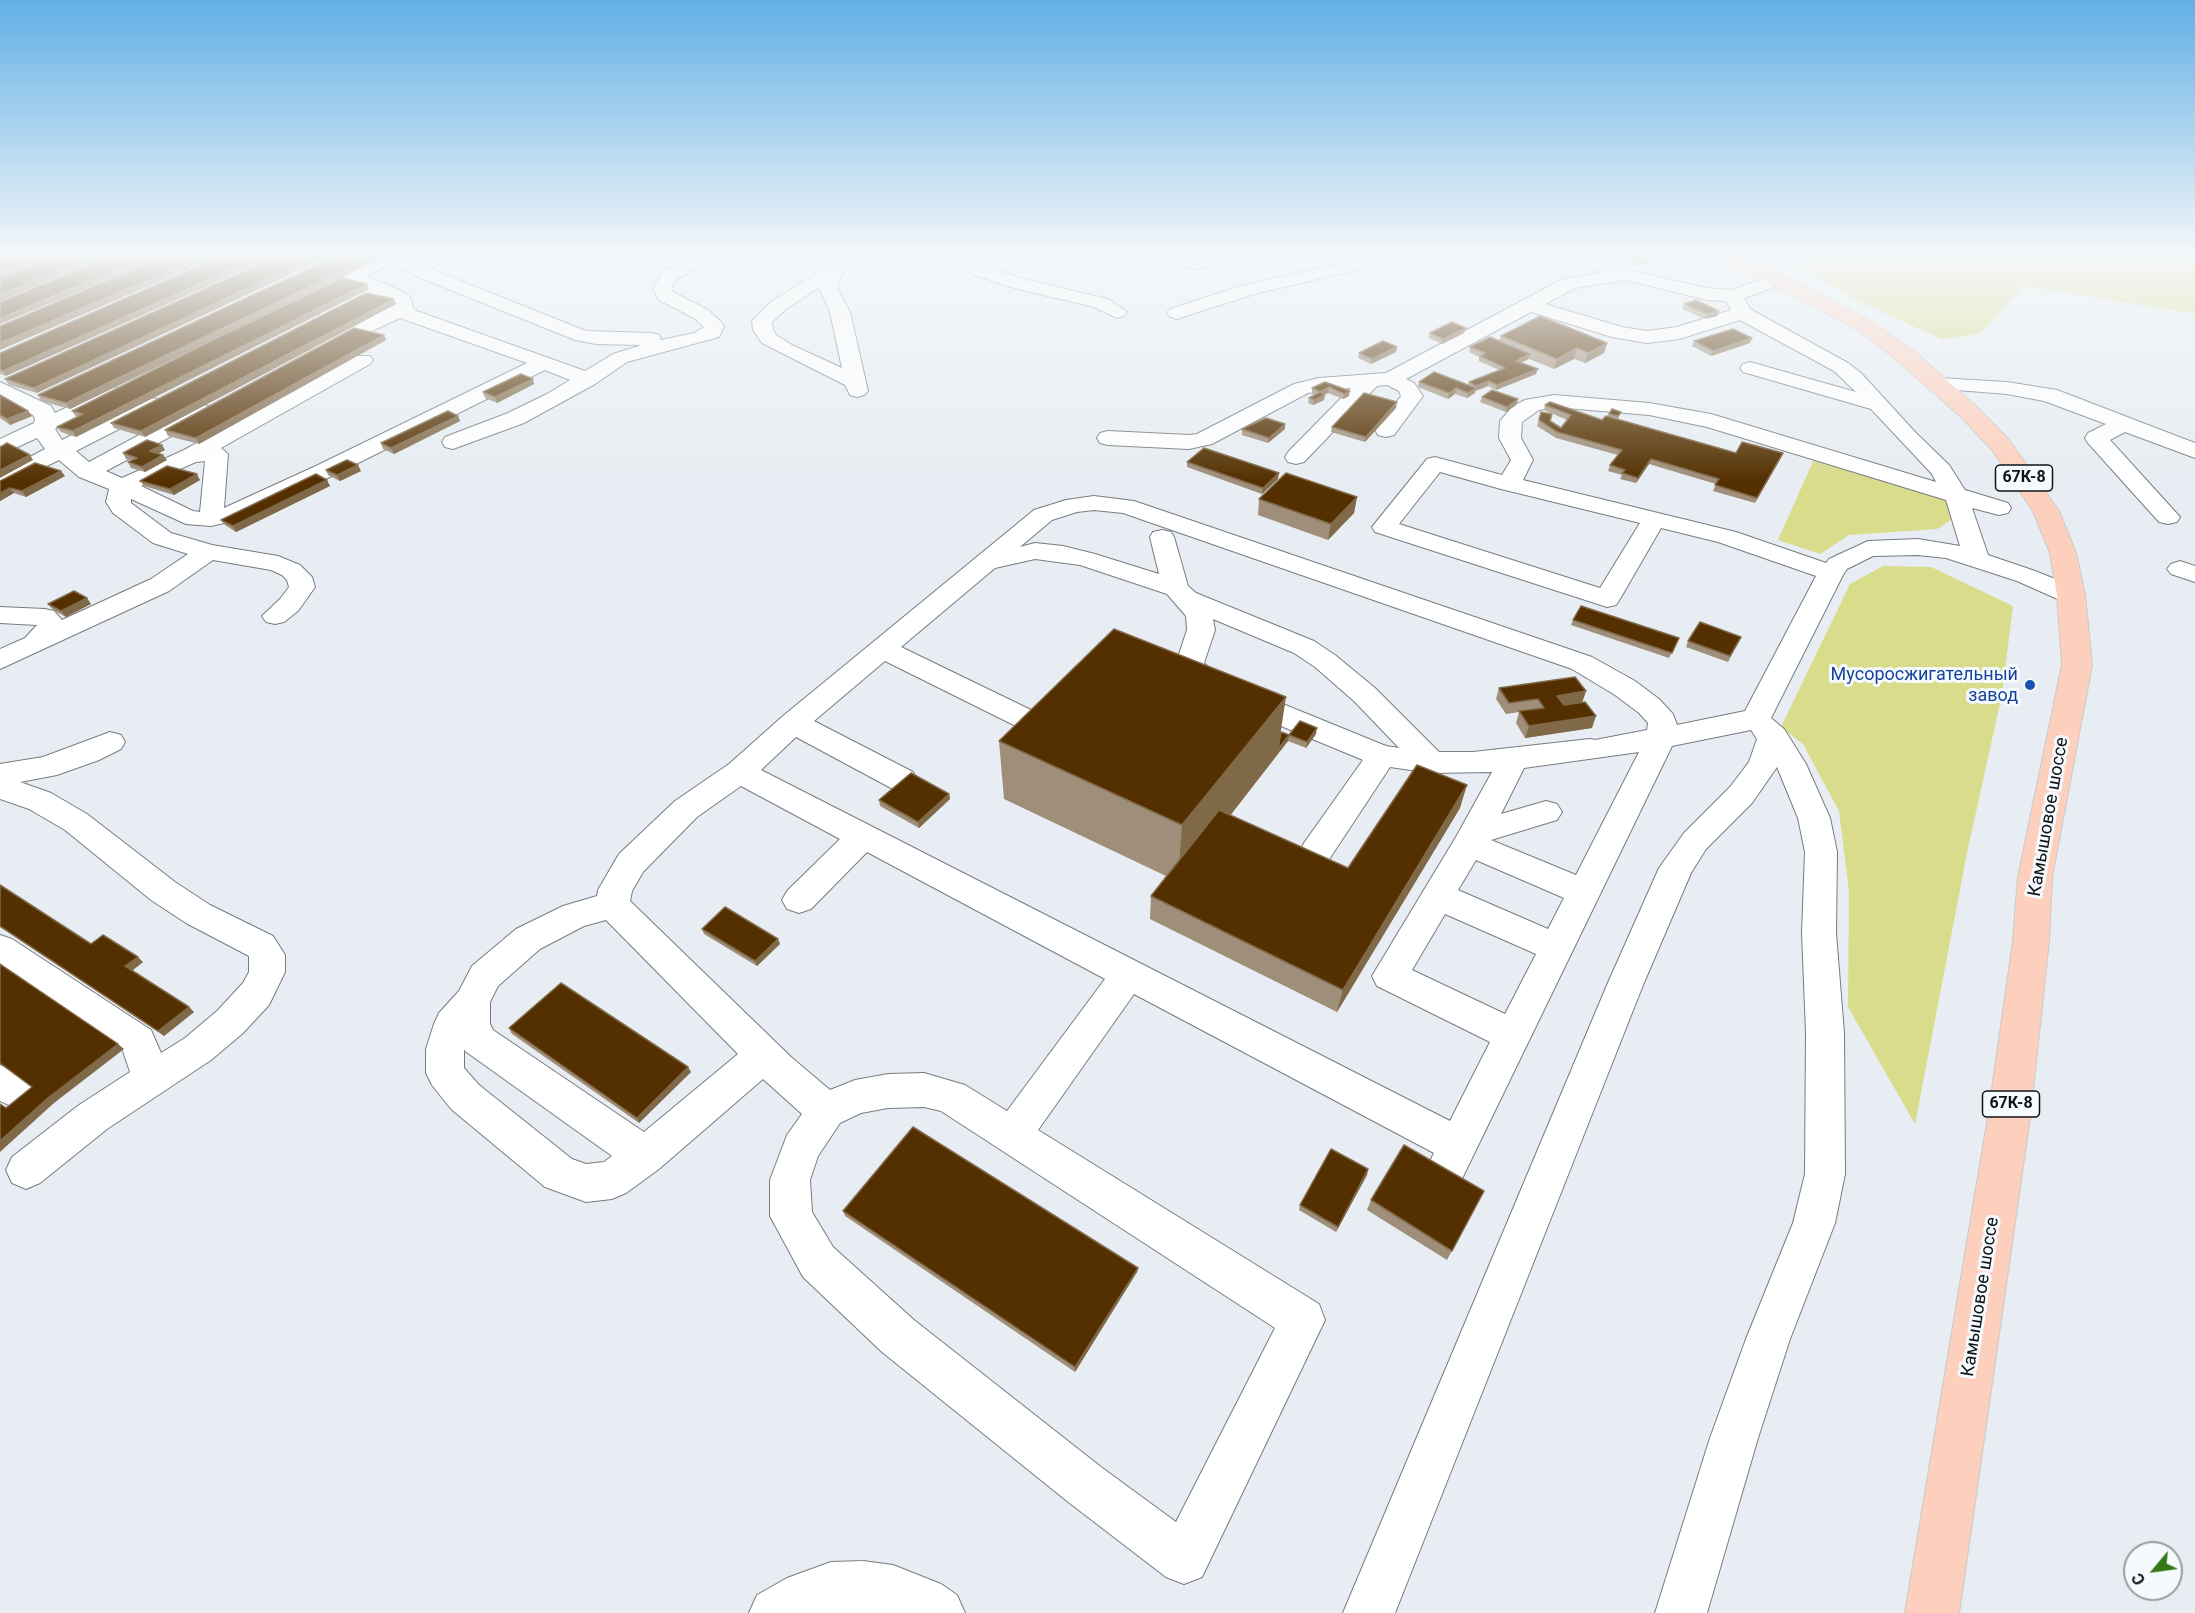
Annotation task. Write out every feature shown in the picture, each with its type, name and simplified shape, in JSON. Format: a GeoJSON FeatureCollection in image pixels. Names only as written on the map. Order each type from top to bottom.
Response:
{"type":"FeatureCollection","features":[{"type":"Feature","properties":{"kind":"main road","name":"Камышовое шоссе"},"geometry":{"type":"LineString","coordinates":[[1871,330],[1939,384],[2001,445],[2046,511],[2063,553],[2071,595],[2077,665],[2035,877],[2031,941],[2009,1116],[1932,1613]]}},
{"type":"Feature","properties":{"kind":"lane"},"geometry":{"type":"LineString","coordinates":[[300,358],[354,330]]}},
{"type":"Feature","properties":{"kind":"lane"},"geometry":{"type":"LineString","coordinates":[[453,330],[588,380]]}},
{"type":"Feature","properties":{"kind":"lane"},"geometry":{"type":"LineString","coordinates":[[568,330],[582,336],[682,342]]}},
{"type":"Feature","properties":{"kind":"lane"},"geometry":{"type":"LineString","coordinates":[[453,441],[516,418],[588,380],[620,358],[700,338],[712,333],[713,330]]}},
{"type":"Feature","properties":{"kind":"lane"},"geometry":{"type":"LineString","coordinates":[[763,330],[769,339],[785,349],[856,387],[844,330]]}},
{"type":"Feature","properties":{"kind":"lane"},"geometry":{"type":"LineString","coordinates":[[1296,457],[1380,380],[1479,330]]}},
{"type":"Feature","properties":{"kind":"lane"},"geometry":{"type":"LineString","coordinates":[[1615,330],[1634,336],[1665,336],[1686,330]]}},
{"type":"Feature","properties":{"kind":"lane"},"geometry":{"type":"LineString","coordinates":[[1741,330],[1854,377]]}},
{"type":"Feature","properties":{"kind":"lane"},"geometry":{"type":"LineString","coordinates":[[1780,330],[1854,377],[1907,437],[1941,470],[1957,497],[1977,560]]}},
{"type":"Feature","properties":{"kind":"lane"},"geometry":{"type":"LineString","coordinates":[[122,486],[192,455],[363,360]]}},
{"type":"Feature","properties":{"kind":"lane"},"geometry":{"type":"LineString","coordinates":[[4,382],[43,411],[46,419],[43,428],[50,442],[87,472],[186,517],[211,519],[254,504],[544,362]]}},
{"type":"Feature","properties":{"kind":"lane"},"geometry":{"type":"LineString","coordinates":[[1750,368],[1879,405]]}},
{"type":"Feature","properties":{"kind":"lane"},"geometry":{"type":"LineString","coordinates":[[1108,438],[1189,442],[1204,439],[1300,388],[1319,384],[1380,380],[1407,387],[1412,396],[1386,430]]}},
{"type":"Feature","properties":{"kind":"lane"},"geometry":{"type":"LineString","coordinates":[[0,448],[129,384]]}},
{"type":"Feature","properties":{"kind":"lane"},"geometry":{"type":"LineString","coordinates":[[1939,384],[2007,388],[2049,395],[2195,451]]}},
{"type":"Feature","properties":{"kind":"lane"},"geometry":{"type":"LineString","coordinates":[[27,400],[49,390]]}},
{"type":"Feature","properties":{"kind":"lane"},"geometry":{"type":"LineString","coordinates":[[0,482],[166,396]]}},
{"type":"Feature","properties":{"kind":"lane"},"geometry":{"type":"LineString","coordinates":[[87,472],[221,401]]}},
{"type":"Feature","properties":{"kind":"lane"},"geometry":{"type":"LineString","coordinates":[[1509,484],[1522,460],[1510,438],[1511,421],[1521,411],[1533,405],[1554,401],[1649,409],[1711,421],[1957,497],[2000,508]]}},
{"type":"Feature","properties":{"kind":"lane"},"geometry":{"type":"LineString","coordinates":[[2124,424],[2096,438],[2168,518]]}},
{"type":"Feature","properties":{"kind":"lane"},"geometry":{"type":"LineString","coordinates":[[192,455],[217,454],[211,519]]}},
{"type":"Feature","properties":{"kind":"lane"},"geometry":{"type":"LineString","coordinates":[[1654,519],[1607,599],[1384,527],[1435,464],[1727,537],[1831,573]]}},
{"type":"Feature","properties":{"kind":"lane"},"geometry":{"type":"LineString","coordinates":[[122,486],[118,502],[130,517],[162,538],[208,552],[278,564],[299,577],[302,587],[298,596],[274,616]]}},
{"type":"Feature","properties":{"kind":"lane"},"geometry":{"type":"LineString","coordinates":[[613,905],[615,890],[631,863],[686,809],[740,772],[793,723],[1043,515],[1057,509],[1094,502],[1126,506],[1582,663],[1603,674],[1649,706],[1664,721],[1661,738],[1586,893],[1442,1178]]}},
{"type":"Feature","properties":{"kind":"lane"},"geometry":{"type":"LineString","coordinates":[[1162,537],[1182,594],[1199,615],[1201,630],[1190,663],[1196,674],[1209,685],[1382,756],[1431,762],[1473,763],[1661,738],[1765,728]]}},
{"type":"Feature","properties":{"kind":"lane"},"geometry":{"type":"LineString","coordinates":[[1369,1613],[1625,985],[1676,868],[1695,841],[1741,795],[1763,765],[1765,728],[1831,573],[1838,564],[1850,556],[1868,549],[1918,547],[1950,551],[2071,595]]}},
{"type":"Feature","properties":{"kind":"lane"},"geometry":{"type":"LineString","coordinates":[[985,563],[1035,551],[1086,559],[1182,594],[1266,630],[1318,656],[1365,695],[1431,762]]}},
{"type":"Feature","properties":{"kind":"lane"},"geometry":{"type":"LineString","coordinates":[[0,660],[160,585],[208,552]]}},
{"type":"Feature","properties":{"kind":"lane"},"geometry":{"type":"LineString","coordinates":[[0,615],[45,617],[50,622],[50,628],[35,643]]}},
{"type":"Feature","properties":{"kind":"lane"},"geometry":{"type":"LineString","coordinates":[[883,649],[1054,733]]}},
{"type":"Feature","properties":{"kind":"lane"},"geometry":{"type":"LineString","coordinates":[[793,723],[902,780]]}},
{"type":"Feature","properties":{"kind":"lane"},"geometry":{"type":"LineString","coordinates":[[1681,1613],[1768,1339],[1814,1223],[1825,1174],[1826,1033],[1820,933],[1821,852],[1814,818],[1791,764],[1765,728]]}},
{"type":"Feature","properties":{"kind":"lane"},"geometry":{"type":"LineString","coordinates":[[0,775],[46,767],[88,753],[110,742]]}},
{"type":"Feature","properties":{"kind":"lane"},"geometry":{"type":"LineString","coordinates":[[1316,852],[1382,756]]}},
{"type":"Feature","properties":{"kind":"lane"},"geometry":{"type":"LineString","coordinates":[[1514,759],[1472,839],[1390,976],[1514,1036]]}},
{"type":"Feature","properties":{"kind":"lane"},"geometry":{"type":"LineString","coordinates":[[740,772],[1459,1146]]}},
{"type":"Feature","properties":{"kind":"lane"},"geometry":{"type":"LineString","coordinates":[[0,787],[40,801],[76,822],[163,891],[198,914],[261,946],[267,956],[267,972],[256,994],[198,1049],[93,1117],[26,1170]]}},
{"type":"Feature","properties":{"kind":"lane"},"geometry":{"type":"LineString","coordinates":[[1472,839],[1546,812]]}},
{"type":"Feature","properties":{"kind":"lane"},"geometry":{"type":"LineString","coordinates":[[799,900],[862,836]]}},
{"type":"Feature","properties":{"kind":"lane"},"geometry":{"type":"LineString","coordinates":[[1472,839],[1586,893]]}},
{"type":"Feature","properties":{"kind":"lane"},"geometry":{"type":"LineString","coordinates":[[1438,896],[1558,948]]}},
{"type":"Feature","properties":{"kind":"lane"},"geometry":{"type":"LineString","coordinates":[[613,905],[575,915],[528,939],[485,976],[472,1002],[452,1024],[445,1049],[445,1073],[465,1097],[559,1174],[586,1183],[612,1180],[645,1156],[764,1055]]}},
{"type":"Feature","properties":{"kind":"lane"},"geometry":{"type":"LineString","coordinates":[[613,905],[764,1055],[826,1112]]}},
{"type":"Feature","properties":{"kind":"lane"},"geometry":{"type":"LineString","coordinates":[[0,949],[138,1041],[152,1080]]}},
{"type":"Feature","properties":{"kind":"lane"},"geometry":{"type":"LineString","coordinates":[[1012,1136],[1130,975]]}},
{"type":"Feature","properties":{"kind":"lane"},"geometry":{"type":"LineString","coordinates":[[472,1002],[472,1024],[478,1040],[645,1156]]}},
{"type":"Feature","properties":{"kind":"lane"},"geometry":{"type":"LineString","coordinates":[[924,1090],[951,1096],[1303,1320],[1184,1560],[1084,1484],[898,1336],[818,1262],[791,1216],[790,1180],[801,1148],[826,1112],[855,1097],[888,1091],[924,1090]]}},
{"type":"Feature","properties":{"kind":"lane"},"geometry":{"type":"LineString","coordinates":[[775,1613],[805,1596],[822,1590],[863,1586],[893,1591],[922,1602],[939,1613]]}},
{"type":"Feature","properties":{"kind":"green space"},"geometry":{"type":"Polygon","coordinates":[[[1923,330],[1983,330],[1980,334],[1942,339],[1923,330]]]}},
{"type":"Feature","properties":{"kind":"green space"},"geometry":{"type":"Polygon","coordinates":[[[1814,459],[1940,497],[1948,502],[1951,520],[1937,529],[1849,535],[1820,554],[1778,540],[1814,459]]]}},
{"type":"Feature","properties":{"kind":"green space"},"geometry":{"type":"Polygon","coordinates":[[[1883,566],[1931,567],[2013,606],[2002,694],[1967,853],[1915,1124],[1848,1007],[1849,891],[1839,811],[1803,744],[1781,727],[1850,584],[1883,566]]]}},
{"type":"Feature","properties":{"kind":"building"},"geometry":{"type":"Polygon","coordinates":[[[0,330],[30,330],[0,343],[0,330]]]}},
{"type":"Feature","properties":{"kind":"building"},"geometry":{"type":"Polygon","coordinates":[[[52,330],[95,330],[3,371],[0,370],[0,353],[52,330]]]}},
{"type":"Feature","properties":{"kind":"building"},"geometry":{"type":"Polygon","coordinates":[[[113,330],[158,330],[34,388],[5,379],[113,330]]]}},
{"type":"Feature","properties":{"kind":"building"},"geometry":{"type":"Polygon","coordinates":[[[177,330],[218,330],[66,403],[38,395],[177,330]]]}},
{"type":"Feature","properties":{"kind":"building"},"geometry":{"type":"Polygon","coordinates":[[[233,330],[274,330],[73,431],[57,427],[83,414],[72,411],[233,330]]]}},
{"type":"Feature","properties":{"kind":"building"},"geometry":{"type":"Polygon","coordinates":[[[293,330],[334,330],[141,431],[111,423],[293,330]]]}},
{"type":"Feature","properties":{"kind":"building"},"geometry":{"type":"Polygon","coordinates":[[[350,330],[364,330],[384,335],[196,438],[165,430],[350,330]]]}},
{"type":"Feature","properties":{"kind":"building"},"geometry":{"type":"Polygon","coordinates":[[[1435,330],[1461,330],[1443,339],[1430,333],[1435,330]]]}},
{"type":"Feature","properties":{"kind":"building"},"geometry":{"type":"Polygon","coordinates":[[[1512,330],[1575,330],[1607,343],[1588,353],[1577,348],[1557,359],[1501,336],[1512,330]]]}},
{"type":"Feature","properties":{"kind":"building"},"geometry":{"type":"Polygon","coordinates":[[[1729,330],[1736,330],[1752,338],[1713,351],[1694,341],[1729,330]]]}},
{"type":"Feature","properties":{"kind":"building"},"geometry":{"type":"Polygon","coordinates":[[[1490,337],[1530,354],[1516,361],[1538,369],[1497,385],[1489,381],[1476,386],[1469,382],[1505,368],[1480,356],[1485,353],[1470,347],[1490,337]]]}},
{"type":"Feature","properties":{"kind":"building"},"geometry":{"type":"Polygon","coordinates":[[[1383,341],[1397,347],[1372,359],[1359,353],[1383,341]]]}},
{"type":"Feature","properties":{"kind":"building"},"geometry":{"type":"Polygon","coordinates":[[[1434,372],[1476,388],[1468,393],[1456,388],[1449,393],[1419,382],[1434,372]]]}},
{"type":"Feature","properties":{"kind":"building"},"geometry":{"type":"Polygon","coordinates":[[[521,374],[533,379],[495,397],[483,392],[521,374]]]}},
{"type":"Feature","properties":{"kind":"building"},"geometry":{"type":"Polygon","coordinates":[[[1325,382],[1350,391],[1344,394],[1329,387],[1320,392],[1312,388],[1325,382]]]}},
{"type":"Feature","properties":{"kind":"building"},"geometry":{"type":"Polygon","coordinates":[[[1492,390],[1518,399],[1507,407],[1482,397],[1492,390]]]}},
{"type":"Feature","properties":{"kind":"building"},"geometry":{"type":"Polygon","coordinates":[[[1320,392],[1325,395],[1314,400],[1309,398],[1320,392]]]}},
{"type":"Feature","properties":{"kind":"building"},"geometry":{"type":"Polygon","coordinates":[[[1364,393],[1397,402],[1366,437],[1332,427],[1364,393]]]}},
{"type":"Feature","properties":{"kind":"building"},"geometry":{"type":"Polygon","coordinates":[[[0,395],[28,411],[7,419],[0,415],[0,395]]]}},
{"type":"Feature","properties":{"kind":"building"},"geometry":{"type":"Polygon","coordinates":[[[1550,402],[1602,420],[1606,416],[1736,453],[1742,442],[1783,453],[1757,498],[1715,485],[1719,479],[1651,459],[1638,478],[1622,473],[1625,470],[1610,465],[1622,450],[1557,432],[1539,420],[1541,412],[1552,414],[1550,421],[1561,428],[1571,415],[1545,405],[1550,402]]]}},
{"type":"Feature","properties":{"kind":"building"},"geometry":{"type":"Polygon","coordinates":[[[1612,409],[1621,412],[1618,416],[1609,414],[1612,409]]]}},
{"type":"Feature","properties":{"kind":"building"},"geometry":{"type":"Polygon","coordinates":[[[448,411],[458,416],[391,448],[381,443],[448,411]]]}},
{"type":"Feature","properties":{"kind":"building"},"geometry":{"type":"Polygon","coordinates":[[[1266,418],[1285,424],[1269,438],[1242,429],[1266,418]]]}},
{"type":"Feature","properties":{"kind":"building"},"geometry":{"type":"Polygon","coordinates":[[[147,440],[162,445],[150,451],[163,455],[142,467],[128,462],[137,458],[123,453],[147,440]]]}},
{"type":"Feature","properties":{"kind":"building"},"geometry":{"type":"Polygon","coordinates":[[[7,443],[30,455],[0,470],[0,447],[7,443]]]}},
{"type":"Feature","properties":{"kind":"building"},"geometry":{"type":"Polygon","coordinates":[[[1204,448],[1279,473],[1263,488],[1187,462],[1204,448]]]}},
{"type":"Feature","properties":{"kind":"building"},"geometry":{"type":"Polygon","coordinates":[[[347,460],[358,465],[337,475],[326,470],[347,460]]]}},
{"type":"Feature","properties":{"kind":"building"},"geometry":{"type":"Polygon","coordinates":[[[35,463],[61,471],[22,491],[10,488],[0,493],[0,481],[35,463]]]}},
{"type":"Feature","properties":{"kind":"building"},"geometry":{"type":"Polygon","coordinates":[[[167,466],[197,474],[170,489],[140,481],[167,466]]]}},
{"type":"Feature","properties":{"kind":"building"},"geometry":{"type":"Polygon","coordinates":[[[1286,473],[1357,497],[1331,524],[1259,499],[1286,473]]]}},
{"type":"Feature","properties":{"kind":"building"},"geometry":{"type":"Polygon","coordinates":[[[316,474],[327,480],[233,526],[221,520],[316,474]]]}},
{"type":"Feature","properties":{"kind":"building"},"geometry":{"type":"Polygon","coordinates":[[[74,591],[87,598],[61,611],[48,604],[74,591]]]}},
{"type":"Feature","properties":{"kind":"building"},"geometry":{"type":"Polygon","coordinates":[[[1581,606],[1679,638],[1672,653],[1573,620],[1581,606]]]}},
{"type":"Feature","properties":{"kind":"building"},"geometry":{"type":"Polygon","coordinates":[[[1700,622],[1741,637],[1730,656],[1688,641],[1700,622]]]}},
{"type":"Feature","properties":{"kind":"building"},"geometry":{"type":"Polygon","coordinates":[[[1114,629],[1286,697],[1182,825],[999,741],[1114,629]]]}},
{"type":"Feature","properties":{"kind":"building"},"geometry":{"type":"Polygon","coordinates":[[[1575,677],[1586,691],[1557,696],[1564,705],[1585,702],[1596,716],[1529,726],[1519,711],[1544,708],[1538,699],[1509,703],[1499,688],[1575,677]]]}},
{"type":"Feature","properties":{"kind":"building"},"geometry":{"type":"Polygon","coordinates":[[[1300,721],[1317,728],[1307,742],[1289,735],[1300,721]]]}},
{"type":"Feature","properties":{"kind":"building"},"geometry":{"type":"Polygon","coordinates":[[[1281,732],[1289,735],[1278,749],[1281,732]]]}},
{"type":"Feature","properties":{"kind":"building"},"geometry":{"type":"Polygon","coordinates":[[[1417,765],[1467,785],[1343,990],[1151,896],[1219,810],[1348,868],[1417,765]]]}},
{"type":"Feature","properties":{"kind":"building"},"geometry":{"type":"Polygon","coordinates":[[[911,773],[949,794],[918,822],[879,800],[911,773]]]}},
{"type":"Feature","properties":{"kind":"building"},"geometry":{"type":"Polygon","coordinates":[[[0,885],[91,944],[103,935],[138,957],[125,966],[189,1007],[158,1031],[0,926],[0,885]]]}},
{"type":"Feature","properties":{"kind":"building"},"geometry":{"type":"Polygon","coordinates":[[[725,907],[778,939],[755,961],[702,929],[725,907]]]}},
{"type":"Feature","properties":{"kind":"building"},"geometry":{"type":"Polygon","coordinates":[[[0,964],[118,1044],[48,1098],[0,1141],[0,1104],[6,1108],[32,1087],[0,1063],[0,964]]]}},
{"type":"Feature","properties":{"kind":"building"},"geometry":{"type":"Polygon","coordinates":[[[561,983],[688,1067],[637,1118],[509,1028],[561,983]]]}},
{"type":"Feature","properties":{"kind":"building"},"geometry":{"type":"Polygon","coordinates":[[[913,1127],[1138,1268],[1075,1367],[843,1211],[913,1127]]]}},
{"type":"Feature","properties":{"kind":"building"},"geometry":{"type":"Polygon","coordinates":[[[1404,1145],[1484,1191],[1452,1251],[1371,1200],[1404,1145]]]}},
{"type":"Feature","properties":{"kind":"building"},"geometry":{"type":"Polygon","coordinates":[[[1331,1149],[1368,1169],[1338,1227],[1300,1205],[1331,1149]]]}},
{"type":"Feature","properties":{"kind":"place","name":"Мусоросжигательный завод"},"geometry":{"type":"Point","coordinates":[2030,685]}}]}
